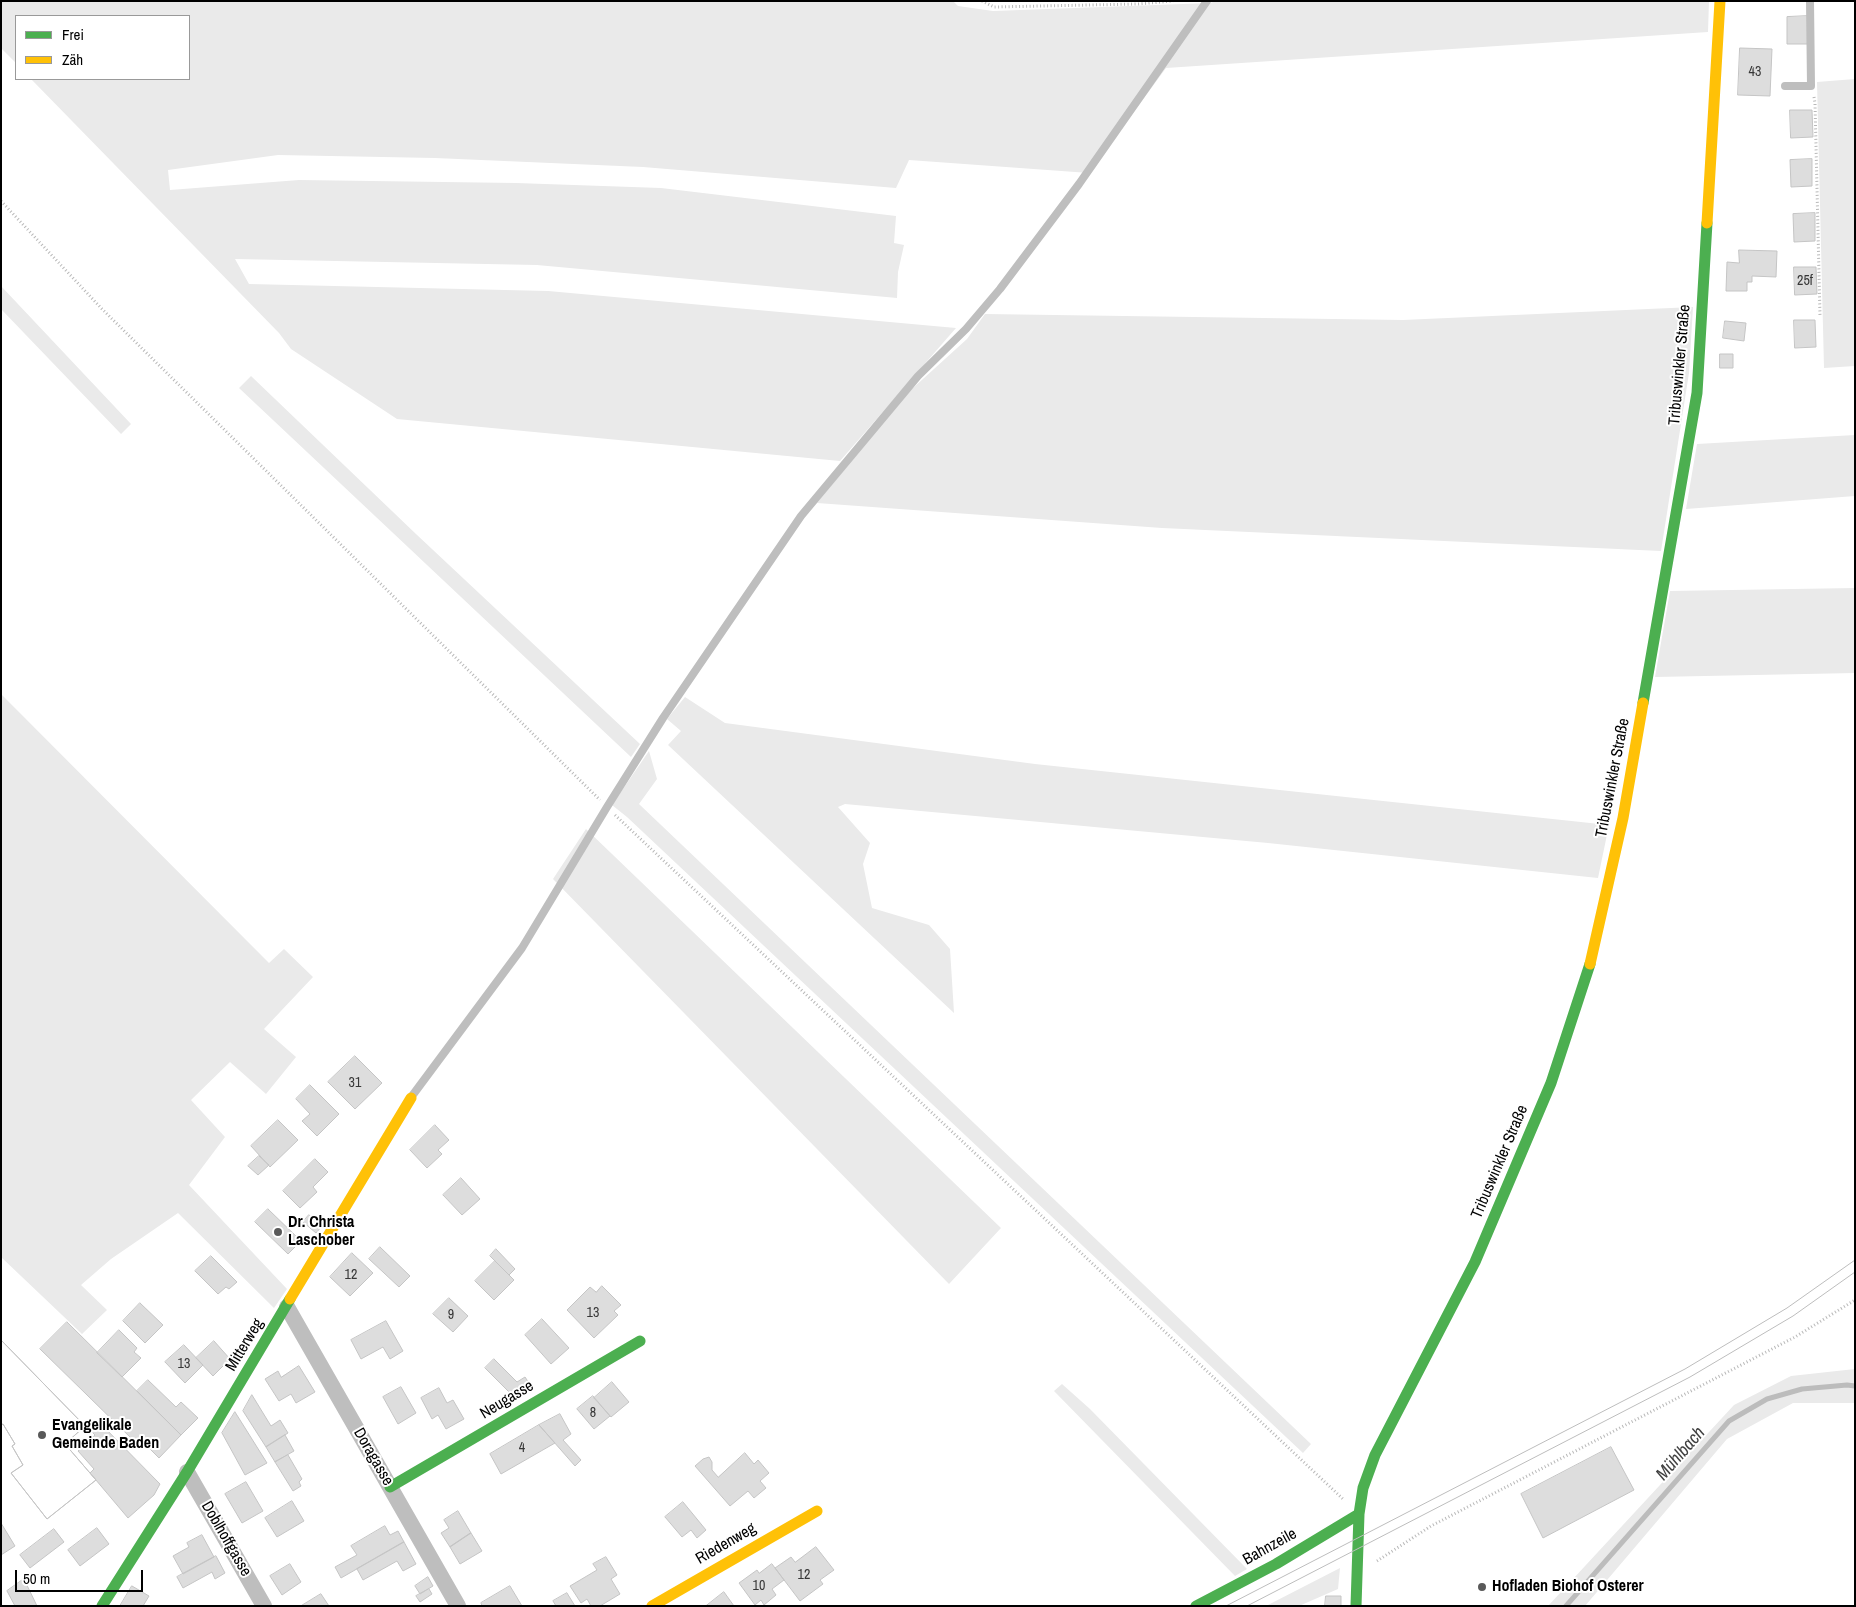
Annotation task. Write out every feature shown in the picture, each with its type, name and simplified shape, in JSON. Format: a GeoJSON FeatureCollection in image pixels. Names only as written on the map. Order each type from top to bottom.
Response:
{"type":"FeatureCollection","features":[{"type":"Feature","properties":{"kind":"street","name":"Tribuswinkler Straße"},"geometry":{"type":"LineString","coordinates":[[1356,1606],[1359,1514],[1363,1488],[1375,1455],[1475,1262],[1551,1083],[1589,968],[1623,818],[1697,393],[1720,1]]}},
{"type":"Feature","properties":{"kind":"street","name":"Mitterweg"},"geometry":{"type":"LineString","coordinates":[[102,1606],[188,1472],[411,1098]]}},
{"type":"Feature","properties":{"kind":"street","name":"Doragasse"},"geometry":{"type":"LineString","coordinates":[[287,1308],[458,1606]]}},
{"type":"Feature","properties":{"kind":"street","name":"Neugasse"},"geometry":{"type":"LineString","coordinates":[[390,1487],[640,1341]]}},
{"type":"Feature","properties":{"kind":"street","name":"Doblhoffgasse"},"geometry":{"type":"LineString","coordinates":[[188,1472],[264,1606]]}},
{"type":"Feature","properties":{"kind":"street","name":"Riedenweg"},"geometry":{"type":"LineString","coordinates":[[652,1606],[817,1511]]}},
{"type":"Feature","properties":{"kind":"street","name":"Bahnzeile"},"geometry":{"type":"LineString","coordinates":[[1196,1606],[1276,1564],[1359,1514]]}},
{"type":"Feature","properties":{"kind":"lane"},"geometry":{"type":"LineString","coordinates":[[411,1098],[522,948],[663,718],[801,516],[918,376],[966,329],[1000,289],[1079,184],[1206,1]]}},
{"type":"Feature","properties":{"kind":"lane"},"geometry":{"type":"LineString","coordinates":[[1785,86],[1811,86],[1810,1]]}},
{"type":"Feature","properties":{"kind":"path"},"geometry":{"type":"LineString","coordinates":[[982,1],[994,7],[1173,1]]}},
{"type":"Feature","properties":{"kind":"path"},"geometry":{"type":"LineString","coordinates":[[1811,86],[1815,103],[1820,316]]}},
{"type":"Feature","properties":{"kind":"path"},"geometry":{"type":"LineString","coordinates":[[1,201],[102,310],[607,807],[1359,1514]]}},
{"type":"Feature","properties":{"kind":"path"},"geometry":{"type":"LineString","coordinates":[[1358,1573],[1431,1526],[1795,1337],[1855,1300]]}},
{"type":"Feature","properties":{"kind":"shaded area"},"geometry":{"type":"Polygon","coordinates":[[[1,1],[953,1],[958,6],[993,11],[1210,3],[1216,1],[1709,1],[1708,32],[1166,68],[1089,173],[909,160],[896,188],[643,167],[435,158],[278,155],[168,170],[170,190],[299,180],[516,183],[661,188],[896,216],[894,243],[904,245],[898,272],[897,298],[537,265],[235,259],[249,284],[548,291],[956,328],[840,461],[397,419],[291,349],[279,333],[32,80],[190,80],[190,15],[15,15],[15,62],[1,48],[1,1]]]}},
{"type":"Feature","properties":{"kind":"shaded area"},"geometry":{"type":"Polygon","coordinates":[[[1855,79],[1855,366],[1824,368],[1817,82],[1855,79]]]}},
{"type":"Feature","properties":{"kind":"shaded area"},"geometry":{"type":"Polygon","coordinates":[[[1,286],[131,424],[121,434],[1,309],[1,286]]]}},
{"type":"Feature","properties":{"kind":"shaded area"},"geometry":{"type":"Polygon","coordinates":[[[1693,307],[1689,373],[1661,551],[1162,528],[817,503],[902,398],[967,339],[985,314],[1403,320],[1693,307]]]}},
{"type":"Feature","properties":{"kind":"shaded area"},"geometry":{"type":"Polygon","coordinates":[[[251,376],[640,744],[631,757],[239,388],[251,376]]]}},
{"type":"Feature","properties":{"kind":"shaded area"},"geometry":{"type":"Polygon","coordinates":[[[1855,435],[1855,496],[1686,509],[1697,444],[1855,435]]]}},
{"type":"Feature","properties":{"kind":"shaded area"},"geometry":{"type":"Polygon","coordinates":[[[1855,588],[1855,673],[1655,677],[1670,591],[1855,588]]]}},
{"type":"Feature","properties":{"kind":"shaded area"},"geometry":{"type":"Polygon","coordinates":[[[1,694],[269,963],[284,949],[313,977],[264,1029],[296,1057],[266,1094],[230,1062],[191,1100],[225,1137],[189,1185],[287,1289],[274,1308],[178,1213],[111,1259],[81,1285],[107,1310],[82,1334],[1,1257],[1,694]]]}},
{"type":"Feature","properties":{"kind":"shaded area"},"geometry":{"type":"Polygon","coordinates":[[[685,697],[725,723],[1035,764],[1609,825],[1598,878],[1268,843],[845,804],[838,807],[870,843],[863,864],[872,908],[929,925],[950,949],[954,1013],[668,745],[681,731],[667,719],[685,697]]]}},
{"type":"Feature","properties":{"kind":"shaded area"},"geometry":{"type":"Polygon","coordinates":[[[649,751],[657,779],[639,804],[1311,1444],[1303,1453],[627,817],[612,805],[649,751]]]}},
{"type":"Feature","properties":{"kind":"shaded area"},"geometry":{"type":"Polygon","coordinates":[[[586,829],[1001,1228],[949,1284],[553,879],[586,829]]]}},
{"type":"Feature","properties":{"kind":"shaded area"},"geometry":{"type":"Polygon","coordinates":[[[1855,1369],[1855,1403],[1793,1403],[1727,1439],[1585,1606],[1548,1606],[1734,1405],[1791,1376],[1855,1369]]]}},
{"type":"Feature","properties":{"kind":"shaded area"},"geometry":{"type":"Polygon","coordinates":[[[1062,1384],[1090,1409],[1247,1569],[1235,1576],[1054,1391],[1062,1384]]]}},
{"type":"Feature","properties":{"kind":"shaded area"},"geometry":{"type":"Polygon","coordinates":[[[1340,1568],[1338,1589],[1299,1606],[1266,1606],[1340,1568]]]}},
{"type":"Feature","properties":{"kind":"building"},"geometry":{"type":"Polygon","coordinates":[[[1808,16],[1808,44],[1787,44],[1787,17],[1808,16]]]}},
{"type":"Feature","properties":{"kind":"building"},"geometry":{"type":"Polygon","coordinates":[[[1740,48],[1772,49],[1770,96],[1738,95],[1740,48]]]}},
{"type":"Feature","properties":{"kind":"building"},"geometry":{"type":"Polygon","coordinates":[[[1790,110],[1812,110],[1813,137],[1791,138],[1790,110]]]}},
{"type":"Feature","properties":{"kind":"building"},"geometry":{"type":"Polygon","coordinates":[[[1812,159],[1812,186],[1791,187],[1790,160],[1812,159]]]}},
{"type":"Feature","properties":{"kind":"building"},"geometry":{"type":"Polygon","coordinates":[[[1815,213],[1815,241],[1794,242],[1793,214],[1815,213]]]}},
{"type":"Feature","properties":{"kind":"building"},"geometry":{"type":"Polygon","coordinates":[[[1739,250],[1777,251],[1776,277],[1752,276],[1752,282],[1747,282],[1747,291],[1726,291],[1727,262],[1739,263],[1739,250]]]}},
{"type":"Feature","properties":{"kind":"building"},"geometry":{"type":"Polygon","coordinates":[[[1794,267],[1816,267],[1817,294],[1795,295],[1794,267]]]}},
{"type":"Feature","properties":{"kind":"building"},"geometry":{"type":"Polygon","coordinates":[[[1794,320],[1815,320],[1816,347],[1795,348],[1794,320]]]}},
{"type":"Feature","properties":{"kind":"building"},"geometry":{"type":"Polygon","coordinates":[[[1725,321],[1746,323],[1744,341],[1723,338],[1725,321]]]}},
{"type":"Feature","properties":{"kind":"building"},"geometry":{"type":"Polygon","coordinates":[[[1720,354],[1733,354],[1733,368],[1720,368],[1720,354]]]}},
{"type":"Feature","properties":{"kind":"building"},"geometry":{"type":"Polygon","coordinates":[[[355,1056],[382,1083],[355,1109],[328,1082],[355,1056]]]}},
{"type":"Feature","properties":{"kind":"building"},"geometry":{"type":"Polygon","coordinates":[[[310,1085],[339,1114],[317,1136],[302,1121],[310,1114],[296,1099],[310,1085]]]}},
{"type":"Feature","properties":{"kind":"building"},"geometry":{"type":"Polygon","coordinates":[[[278,1120],[298,1140],[270,1167],[251,1146],[278,1120]]]}},
{"type":"Feature","properties":{"kind":"building"},"geometry":{"type":"Polygon","coordinates":[[[435,1125],[449,1140],[438,1150],[442,1154],[427,1168],[410,1150],[435,1125]]]}},
{"type":"Feature","properties":{"kind":"building"},"geometry":{"type":"Polygon","coordinates":[[[259,1156],[269,1165],[258,1175],[248,1166],[259,1156]]]}},
{"type":"Feature","properties":{"kind":"building"},"geometry":{"type":"Polygon","coordinates":[[[315,1159],[328,1172],[313,1187],[317,1192],[300,1208],[283,1191],[315,1159]]]}},
{"type":"Feature","properties":{"kind":"building"},"geometry":{"type":"Polygon","coordinates":[[[461,1178],[480,1199],[462,1215],[443,1195],[461,1178]]]}},
{"type":"Feature","properties":{"kind":"building","name":"Dr. Christa Laschober"},"geometry":{"type":"Polygon","coordinates":[[[268,1209],[301,1241],[288,1254],[255,1222],[268,1209]]]}},
{"type":"Feature","properties":{"kind":"building"},"geometry":{"type":"Polygon","coordinates":[[[309,1215],[322,1226],[316,1233],[303,1222],[309,1215]]]}},
{"type":"Feature","properties":{"kind":"building"},"geometry":{"type":"Polygon","coordinates":[[[380,1247],[410,1276],[399,1287],[369,1259],[380,1247]]]}},
{"type":"Feature","properties":{"kind":"building"},"geometry":{"type":"Polygon","coordinates":[[[496,1249],[515,1269],[509,1275],[490,1256],[496,1249]]]}},
{"type":"Feature","properties":{"kind":"building"},"geometry":{"type":"Polygon","coordinates":[[[352,1253],[373,1273],[350,1296],[330,1277],[352,1253]]]}},
{"type":"Feature","properties":{"kind":"building"},"geometry":{"type":"Polygon","coordinates":[[[211,1256],[237,1282],[229,1289],[226,1287],[218,1294],[195,1271],[211,1256]]]}},
{"type":"Feature","properties":{"kind":"building"},"geometry":{"type":"Polygon","coordinates":[[[495,1261],[514,1280],[494,1300],[475,1281],[495,1261]]]}},
{"type":"Feature","properties":{"kind":"building"},"geometry":{"type":"Polygon","coordinates":[[[602,1286],[621,1305],[614,1311],[618,1315],[594,1338],[567,1310],[590,1287],[596,1292],[602,1286]]]}},
{"type":"Feature","properties":{"kind":"building"},"geometry":{"type":"Polygon","coordinates":[[[449,1298],[468,1316],[453,1332],[433,1314],[449,1298]]]}},
{"type":"Feature","properties":{"kind":"building"},"geometry":{"type":"Polygon","coordinates":[[[140,1303],[163,1325],[145,1343],[123,1321],[140,1303]]]}},
{"type":"Feature","properties":{"kind":"building"},"geometry":{"type":"Polygon","coordinates":[[[542,1319],[569,1348],[551,1364],[525,1335],[542,1319]]]}},
{"type":"Feature","properties":{"kind":"building"},"geometry":{"type":"Polygon","coordinates":[[[386,1321],[403,1351],[390,1359],[383,1347],[361,1359],[351,1340],[386,1321]]]}},
{"type":"Feature","properties":{"kind":"building"},"geometry":{"type":"Polygon","coordinates":[[[67,1322],[181,1435],[159,1458],[138,1437],[134,1441],[40,1349],[67,1322]]]}},
{"type":"Feature","properties":{"kind":"building"},"geometry":{"type":"Polygon","coordinates":[[[119,1330],[137,1348],[134,1352],[141,1358],[122,1377],[97,1353],[119,1330]]]}},
{"type":"Feature","properties":{"kind":"building","name":"Evangelikale Gemeinde Baden"},"geometry":{"type":"Polygon","coordinates":[[[1,1340],[85,1426],[65,1444],[96,1480],[47,1519],[11,1473],[23,1465],[12,1446],[15,1444],[3,1424],[1,1425],[1,1340]]]}},
{"type":"Feature","properties":{"kind":"building","name":"Evangelikale Gemeinde Baden"},"geometry":{"type":"Polygon","coordinates":[[[1,1340],[85,1426],[65,1444],[96,1480],[47,1519],[11,1473],[23,1465],[12,1446],[15,1444],[3,1424],[1,1425],[1,1340]]]}},
{"type":"Feature","properties":{"kind":"building"},"geometry":{"type":"Polygon","coordinates":[[[214,1341],[230,1359],[213,1376],[196,1358],[214,1341]]]}},
{"type":"Feature","properties":{"kind":"building"},"geometry":{"type":"Polygon","coordinates":[[[184,1345],[203,1365],[185,1383],[165,1362],[184,1345]]]}},
{"type":"Feature","properties":{"kind":"building"},"geometry":{"type":"Polygon","coordinates":[[[494,1359],[517,1382],[525,1377],[531,1386],[514,1397],[485,1368],[494,1359]]]}},
{"type":"Feature","properties":{"kind":"building"},"geometry":{"type":"Polygon","coordinates":[[[299,1366],[315,1392],[296,1403],[291,1394],[279,1401],[265,1379],[278,1371],[281,1377],[299,1366]]]}},
{"type":"Feature","properties":{"kind":"building"},"geometry":{"type":"Polygon","coordinates":[[[148,1380],[176,1407],[181,1402],[198,1418],[181,1435],[137,1391],[148,1380]]]}},
{"type":"Feature","properties":{"kind":"building"},"geometry":{"type":"Polygon","coordinates":[[[612,1382],[629,1402],[611,1417],[594,1398],[612,1382]]]}},
{"type":"Feature","properties":{"kind":"building"},"geometry":{"type":"Polygon","coordinates":[[[401,1387],[416,1413],[398,1424],[383,1397],[401,1387]]]}},
{"type":"Feature","properties":{"kind":"building"},"geometry":{"type":"Polygon","coordinates":[[[439,1388],[447,1403],[453,1400],[464,1419],[446,1429],[438,1415],[432,1419],[421,1398],[439,1388]]]}},
{"type":"Feature","properties":{"kind":"building"},"geometry":{"type":"Polygon","coordinates":[[[252,1395],[271,1426],[280,1420],[288,1433],[266,1447],[243,1411],[252,1395]]]}},
{"type":"Feature","properties":{"kind":"building"},"geometry":{"type":"Polygon","coordinates":[[[593,1396],[610,1416],[594,1429],[577,1409],[593,1396]]]}},
{"type":"Feature","properties":{"kind":"building"},"geometry":{"type":"Polygon","coordinates":[[[235,1412],[267,1463],[245,1475],[222,1433],[235,1412]]]}},
{"type":"Feature","properties":{"kind":"building"},"geometry":{"type":"Polygon","coordinates":[[[560,1414],[571,1434],[563,1440],[581,1460],[575,1466],[539,1425],[560,1414]]]}},
{"type":"Feature","properties":{"kind":"building"},"geometry":{"type":"Polygon","coordinates":[[[99,1422],[160,1484],[154,1495],[128,1518],[90,1473],[94,1469],[78,1451],[95,1435],[90,1430],[99,1422]]]}},
{"type":"Feature","properties":{"kind":"building"},"geometry":{"type":"Polygon","coordinates":[[[539,1425],[555,1443],[501,1474],[490,1454],[539,1425]]]}},
{"type":"Feature","properties":{"kind":"building"},"geometry":{"type":"Polygon","coordinates":[[[285,1435],[294,1451],[275,1462],[266,1447],[285,1435]]]}},
{"type":"Feature","properties":{"kind":"building"},"geometry":{"type":"Polygon","coordinates":[[[1611,1447],[1634,1490],[1543,1538],[1521,1494],[1611,1447]]]}},
{"type":"Feature","properties":{"kind":"building"},"geometry":{"type":"Polygon","coordinates":[[[745,1453],[754,1464],[758,1460],[769,1473],[760,1481],[766,1488],[754,1498],[748,1491],[730,1506],[695,1466],[703,1459],[709,1457],[712,1462],[712,1470],[718,1477],[745,1453]]]}},
{"type":"Feature","properties":{"kind":"building"},"geometry":{"type":"Polygon","coordinates":[[[288,1455],[302,1479],[299,1482],[301,1486],[293,1491],[275,1462],[288,1455]]]}},
{"type":"Feature","properties":{"kind":"building"},"geometry":{"type":"Polygon","coordinates":[[[246,1482],[263,1511],[242,1523],[225,1494],[246,1482]]]}},
{"type":"Feature","properties":{"kind":"building"},"geometry":{"type":"Polygon","coordinates":[[[292,1501],[304,1521],[277,1537],[265,1518],[292,1501]]]}},
{"type":"Feature","properties":{"kind":"building"},"geometry":{"type":"Polygon","coordinates":[[[683,1502],[706,1530],[697,1538],[691,1530],[682,1537],[665,1517],[683,1502]]]}},
{"type":"Feature","properties":{"kind":"building"},"geometry":{"type":"Polygon","coordinates":[[[458,1511],[471,1533],[450,1547],[441,1533],[449,1528],[444,1520],[458,1511]]]}},
{"type":"Feature","properties":{"kind":"building"},"geometry":{"type":"Polygon","coordinates":[[[1,1523],[15,1546],[1,1555],[1,1523]]]}},
{"type":"Feature","properties":{"kind":"building"},"geometry":{"type":"Polygon","coordinates":[[[385,1526],[390,1535],[398,1531],[404,1542],[341,1578],[335,1567],[357,1555],[351,1546],[385,1526]]]}},
{"type":"Feature","properties":{"kind":"building"},"geometry":{"type":"Polygon","coordinates":[[[97,1528],[109,1544],[80,1566],[68,1550],[97,1528]]]}},
{"type":"Feature","properties":{"kind":"building"},"geometry":{"type":"Polygon","coordinates":[[[54,1529],[64,1542],[30,1568],[20,1555],[54,1529]]]}},
{"type":"Feature","properties":{"kind":"building"},"geometry":{"type":"Polygon","coordinates":[[[471,1533],[482,1551],[460,1564],[450,1547],[471,1533]]]}},
{"type":"Feature","properties":{"kind":"building"},"geometry":{"type":"Polygon","coordinates":[[[202,1535],[214,1557],[183,1574],[173,1556],[189,1547],[187,1543],[202,1535]]]}},
{"type":"Feature","properties":{"kind":"building"},"geometry":{"type":"Polygon","coordinates":[[[404,1542],[416,1564],[403,1571],[397,1561],[363,1580],[357,1569],[404,1542]]]}},
{"type":"Feature","properties":{"kind":"building"},"geometry":{"type":"Polygon","coordinates":[[[816,1547],[834,1570],[820,1580],[823,1584],[800,1601],[775,1568],[791,1557],[795,1562],[816,1547]]]}},
{"type":"Feature","properties":{"kind":"building"},"geometry":{"type":"Polygon","coordinates":[[[216,1556],[225,1573],[215,1579],[212,1572],[183,1588],[177,1577],[216,1556]]]}},
{"type":"Feature","properties":{"kind":"building"},"geometry":{"type":"Polygon","coordinates":[[[606,1557],[617,1575],[611,1579],[620,1594],[600,1606],[591,1606],[587,1599],[581,1603],[570,1586],[597,1570],[593,1564],[606,1557]]]}},
{"type":"Feature","properties":{"kind":"building"},"geometry":{"type":"Polygon","coordinates":[[[290,1564],[301,1582],[282,1595],[270,1576],[290,1564]]]}},
{"type":"Feature","properties":{"kind":"building"},"geometry":{"type":"Polygon","coordinates":[[[772,1564],[784,1580],[772,1589],[776,1595],[764,1605],[761,1600],[755,1605],[739,1583],[757,1570],[759,1573],[772,1564]]]}},
{"type":"Feature","properties":{"kind":"building"},"geometry":{"type":"Polygon","coordinates":[[[428,1577],[433,1586],[420,1594],[415,1586],[428,1577]]]}},
{"type":"Feature","properties":{"kind":"building"},"geometry":{"type":"Polygon","coordinates":[[[24,1579],[37,1606],[15,1606],[7,1591],[24,1579]]]}},
{"type":"Feature","properties":{"kind":"building"},"geometry":{"type":"Polygon","coordinates":[[[132,1586],[149,1596],[143,1606],[120,1606],[132,1586]]]}},
{"type":"Feature","properties":{"kind":"building"},"geometry":{"type":"Polygon","coordinates":[[[510,1586],[522,1606],[482,1606],[481,1603],[510,1586]]]}},
{"type":"Feature","properties":{"kind":"building"},"geometry":{"type":"Polygon","coordinates":[[[429,1589],[432,1594],[420,1602],[416,1596],[429,1589]]]}},
{"type":"Feature","properties":{"kind":"building"},"geometry":{"type":"Polygon","coordinates":[[[724,1592],[734,1606],[706,1606],[724,1592]]]}},
{"type":"Feature","properties":{"kind":"building"},"geometry":{"type":"Polygon","coordinates":[[[567,1593],[575,1606],[556,1606],[553,1601],[567,1593]]]}},
{"type":"Feature","properties":{"kind":"building"},"geometry":{"type":"Polygon","coordinates":[[[321,1594],[329,1606],[301,1606],[321,1594]]]}},
{"type":"Feature","properties":{"kind":"building"},"geometry":{"type":"Polygon","coordinates":[[[1326,1596],[1341,1596],[1341,1606],[1325,1606],[1326,1596]]]}},
{"type":"Feature","properties":{"kind":"waterway","name":"Mühlbach"},"geometry":{"type":"LineString","coordinates":[[1566,1606],[1729,1421],[1767,1399],[1802,1389],[1855,1386]]}},
{"type":"Feature","properties":{"kind":"tram line"},"geometry":{"type":"LineString","coordinates":[[1226,1606],[1685,1369],[1787,1308],[1855,1260]]}},
{"type":"Feature","properties":{"kind":"tram line"},"geometry":{"type":"LineString","coordinates":[[1247,1606],[1690,1377],[1793,1316],[1855,1272]]}},
{"type":"Feature","properties":{"kind":"traffic: fast"},"geometry":{"type":"LineString","coordinates":[[1643,703],[1697,393],[1707,223]]}},
{"type":"Feature","properties":{"kind":"traffic: fast"},"geometry":{"type":"LineString","coordinates":[[1356,1606],[1359,1514],[1363,1488],[1375,1455],[1475,1262],[1551,1083],[1590,964]]}},
{"type":"Feature","properties":{"kind":"traffic: fast"},"geometry":{"type":"LineString","coordinates":[[102,1606],[187,1472],[290,1299]]}},
{"type":"Feature","properties":{"kind":"traffic: fast"},"geometry":{"type":"LineString","coordinates":[[390,1487],[640,1341]]}},
{"type":"Feature","properties":{"kind":"traffic: fast"},"geometry":{"type":"LineString","coordinates":[[1196,1606],[1276,1564],[1359,1514]]}},
{"type":"Feature","properties":{"kind":"traffic: slow"},"geometry":{"type":"LineString","coordinates":[[1707,223],[1720,1]]}},
{"type":"Feature","properties":{"kind":"traffic: slow"},"geometry":{"type":"LineString","coordinates":[[1590,964],[1623,818],[1643,703]]}},
{"type":"Feature","properties":{"kind":"traffic: slow"},"geometry":{"type":"LineString","coordinates":[[290,1299],[411,1098]]}},
{"type":"Feature","properties":{"kind":"traffic: slow"},"geometry":{"type":"LineString","coordinates":[[652,1606],[817,1511]]}},
{"type":"Feature","properties":{"kind":"place","name":"Dr. Christa Laschober"},"geometry":{"type":"Point","coordinates":[278,1232]}},
{"type":"Feature","properties":{"kind":"place","name":"Evangelikale Gemeinde Baden"},"geometry":{"type":"Point","coordinates":[42,1435]}},
{"type":"Feature","properties":{"kind":"place","name":"Hofladen Biohof Osterer"},"geometry":{"type":"Point","coordinates":[1482,1587]}}]}
